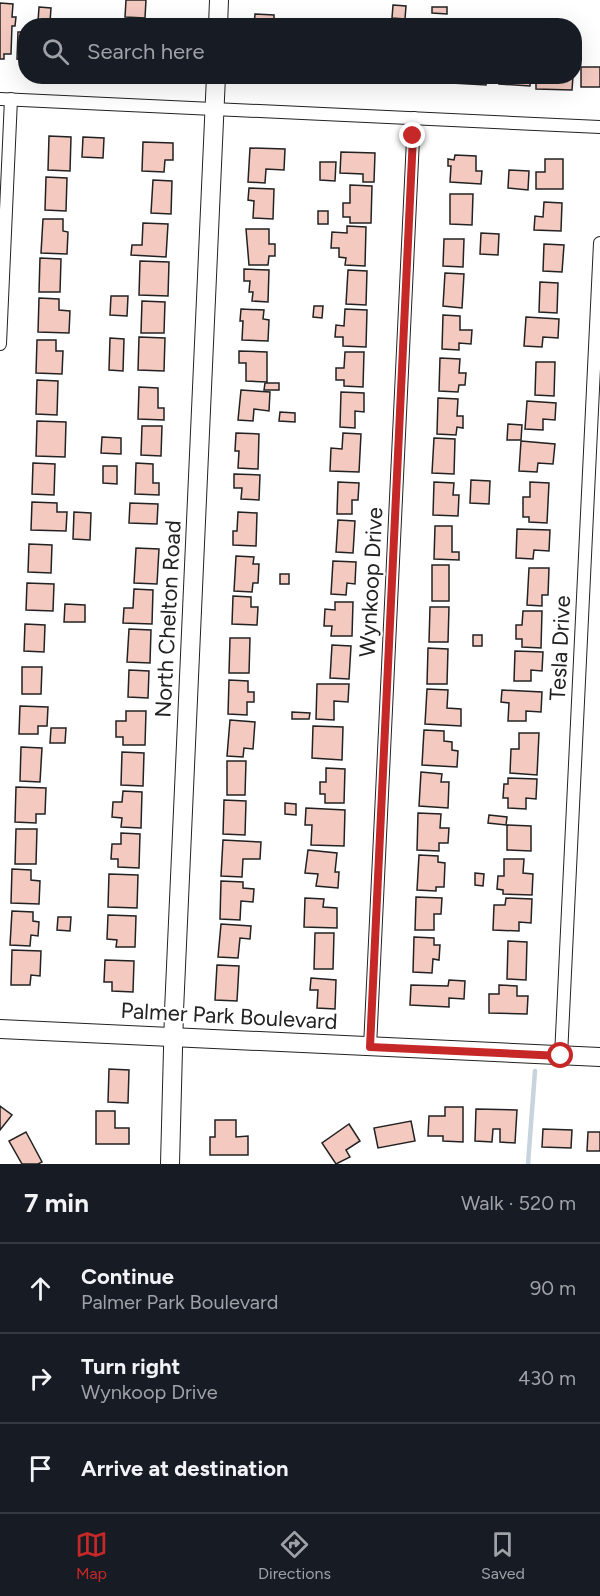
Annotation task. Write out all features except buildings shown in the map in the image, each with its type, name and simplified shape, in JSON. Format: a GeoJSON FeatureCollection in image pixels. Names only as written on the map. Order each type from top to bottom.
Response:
{"type":"FeatureCollection","features":[{"type":"Feature","properties":{"kind":"main road"},"geometry":{"type":"LineString","coordinates":[[218,18],[219,0]]}},
{"type":"Feature","properties":{"kind":"main road","name":"North Chelton Road"},"geometry":{"type":"LineString","coordinates":[[170,1164],[173,1037],[216,84]]}},
{"type":"Feature","properties":{"kind":"main road","name":"Palmer Park Boulevard"},"geometry":{"type":"LineString","coordinates":[[0,1029],[600,1058]]}},
{"type":"Feature","properties":{"kind":"street"},"geometry":{"type":"LineString","coordinates":[[0,344],[6,99],[600,127]]}},
{"type":"Feature","properties":{"kind":"street","name":"Wynkoop Drive"},"geometry":{"type":"LineString","coordinates":[[370,1047],[414,118]]}},
{"type":"Feature","properties":{"kind":"street","name":"Tesla Drive"},"geometry":{"type":"LineString","coordinates":[[561,1056],[600,243]]}},
{"type":"Feature","properties":{"kind":"waterway"},"geometry":{"type":"LineString","coordinates":[[528,1164],[535,1071]]}},
{"type":"Feature","properties":{"kind":"route"},"geometry":{"type":"LineString","coordinates":[[413,136],[370,1047],[561,1056]]}}]}
